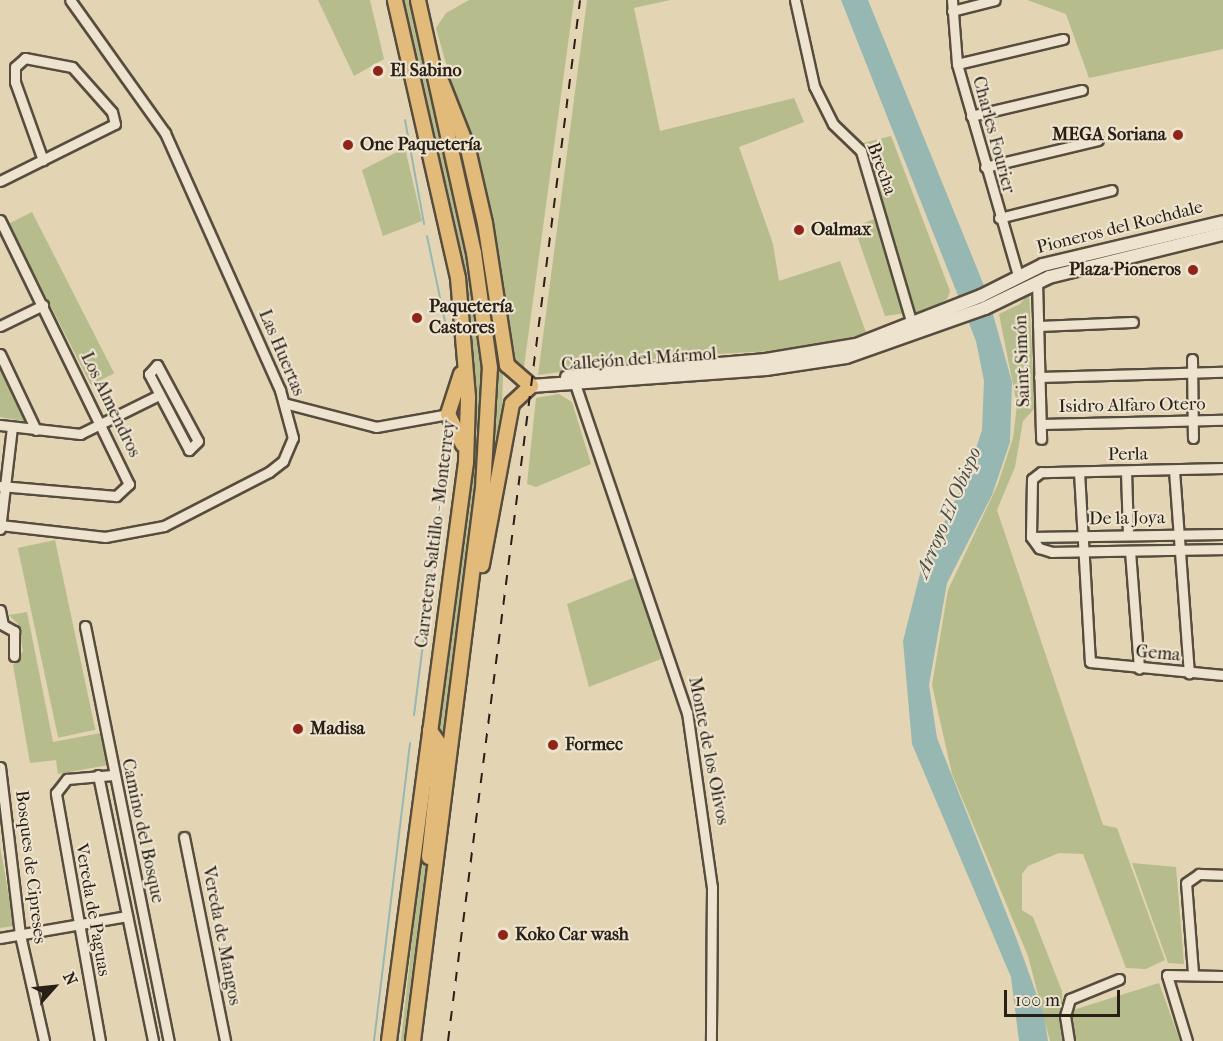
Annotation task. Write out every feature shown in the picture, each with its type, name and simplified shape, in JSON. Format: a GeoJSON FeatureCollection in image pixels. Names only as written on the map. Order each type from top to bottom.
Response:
{"type":"FeatureCollection","features":[{"type":"Feature","properties":{"kind":"main road","name":"Carretera Saltillo - Monterrey"},"geometry":{"type":"LineString","coordinates":[[389,1041],[466,462],[465,333],[458,278],[395,0]]}},
{"type":"Feature","properties":{"kind":"main road"},"geometry":{"type":"LineString","coordinates":[[413,1041],[489,430],[488,340],[418,0]]}},
{"type":"Feature","properties":{"kind":"main road"},"geometry":{"type":"LineString","coordinates":[[434,69],[453,106],[470,160],[500,292],[507,365],[531,386],[512,404],[493,516],[470,594]]}},
{"type":"Feature","properties":{"kind":"main road"},"geometry":{"type":"LineString","coordinates":[[465,333],[458,394],[448,414],[460,434],[466,462]]}},
{"type":"Feature","properties":{"kind":"main road"},"geometry":{"type":"LineString","coordinates":[[428,919],[429,837],[441,746],[430,731]]}},
{"type":"Feature","properties":{"kind":"main road"},"geometry":{"type":"LineString","coordinates":[[396,1041],[402,947]]}},
{"type":"Feature","properties":{"kind":"street","name":"Las Huertas"},"geometry":{"type":"LineString","coordinates":[[0,526],[105,537],[177,521],[284,461],[293,438],[284,403],[165,133],[70,0]]}},
{"type":"Feature","properties":{"kind":"street","name":"Brecha"},"geometry":{"type":"LineString","coordinates":[[795,0],[814,86],[833,124],[861,151],[912,324]]}},
{"type":"Feature","properties":{"kind":"street","name":"Charles Fourier"},"geometry":{"type":"LineString","coordinates":[[952,0],[957,64],[999,218],[1013,284]]}},
{"type":"Feature","properties":{"kind":"street"},"geometry":{"type":"LineString","coordinates":[[952,11],[995,0]]}},
{"type":"Feature","properties":{"kind":"street"},"geometry":{"type":"LineString","coordinates":[[957,64],[1063,39]]}},
{"type":"Feature","properties":{"kind":"street"},"geometry":{"type":"LineString","coordinates":[[0,181],[105,133],[115,119],[72,67],[25,58],[15,67],[15,82],[43,160]]}},
{"type":"Feature","properties":{"kind":"street"},"geometry":{"type":"LineString","coordinates":[[971,116],[1082,90]]}},
{"type":"Feature","properties":{"kind":"street"},"geometry":{"type":"LineString","coordinates":[[986,167],[1098,140]]}},
{"type":"Feature","properties":{"kind":"street"},"geometry":{"type":"LineString","coordinates":[[999,218],[1112,190]]}},
{"type":"Feature","properties":{"kind":"street","name":"Los Almendros"},"geometry":{"type":"LineString","coordinates":[[0,220],[128,478],[122,494],[3,486]]}},
{"type":"Feature","properties":{"kind":"street","name":"Pioneros del Rochdale"},"geometry":{"type":"LineString","coordinates":[[1013,284],[1036,281],[1223,222]]}},
{"type":"Feature","properties":{"kind":"street","name":"Pioneros del Rochdale"},"geometry":{"type":"LineString","coordinates":[[932,321],[1013,284],[1050,263],[1223,234]]}},
{"type":"Feature","properties":{"kind":"street","name":"Saint Simón"},"geometry":{"type":"LineString","coordinates":[[1036,281],[1041,440]]}},
{"type":"Feature","properties":{"kind":"street"},"geometry":{"type":"LineString","coordinates":[[0,326],[43,304]]}},
{"type":"Feature","properties":{"kind":"street","name":"Callejón del Mármol"},"geometry":{"type":"LineString","coordinates":[[736,366],[842,348],[912,324],[932,321]]}},
{"type":"Feature","properties":{"kind":"street","name":"Callejón del Mármol"},"geometry":{"type":"LineString","coordinates":[[531,386],[573,380],[846,357],[932,321]]}},
{"type":"Feature","properties":{"kind":"street"},"geometry":{"type":"LineString","coordinates":[[1038,327],[1133,322]]}},
{"type":"Feature","properties":{"kind":"street"},"geometry":{"type":"LineString","coordinates":[[0,354],[36,430]]}},
{"type":"Feature","properties":{"kind":"street"},"geometry":{"type":"LineString","coordinates":[[1192,359],[1194,438]]}},
{"type":"Feature","properties":{"kind":"street"},"geometry":{"type":"LineString","coordinates":[[157,365],[177,398],[196,447],[183,447],[159,395],[149,374],[157,365]]}},
{"type":"Feature","properties":{"kind":"street"},"geometry":{"type":"LineString","coordinates":[[1040,377],[1223,372]]}},
{"type":"Feature","properties":{"kind":"street","name":"Monte de los Olivos"},"geometry":{"type":"LineString","coordinates":[[573,380],[687,712],[712,887],[711,1041]]}},
{"type":"Feature","properties":{"kind":"street"},"geometry":{"type":"LineString","coordinates":[[0,425],[80,434],[102,426],[159,395]]}},
{"type":"Feature","properties":{"kind":"street"},"geometry":{"type":"LineString","coordinates":[[284,403],[376,427],[448,414]]}},
{"type":"Feature","properties":{"kind":"street","name":"Isidro Alfaro Otero"},"geometry":{"type":"LineString","coordinates":[[1041,424],[1223,420]]}},
{"type":"Feature","properties":{"kind":"street"},"geometry":{"type":"LineString","coordinates":[[0,526],[3,486],[12,427]]}},
{"type":"Feature","properties":{"kind":"street","name":"Perla"},"geometry":{"type":"LineString","coordinates":[[1031,537],[1034,475],[1223,468]]}},
{"type":"Feature","properties":{"kind":"street"},"geometry":{"type":"LineString","coordinates":[[1174,470],[1189,673]]}},
{"type":"Feature","properties":{"kind":"street"},"geometry":{"type":"LineString","coordinates":[[1126,471],[1128,535]]}},
{"type":"Feature","properties":{"kind":"street"},"geometry":{"type":"LineString","coordinates":[[1079,472],[1082,552]]}},
{"type":"Feature","properties":{"kind":"street","name":"De la Joya"},"geometry":{"type":"LineString","coordinates":[[1031,537],[1223,534]]}},
{"type":"Feature","properties":{"kind":"street","name":"De la Joya"},"geometry":{"type":"LineString","coordinates":[[1031,537],[1047,552],[1223,549]]}},
{"type":"Feature","properties":{"kind":"street"},"geometry":{"type":"LineString","coordinates":[[1130,551],[1139,669]]}},
{"type":"Feature","properties":{"kind":"street","name":"Gema"},"geometry":{"type":"LineString","coordinates":[[1082,552],[1090,662],[1139,669],[1223,675]]}},
{"type":"Feature","properties":{"kind":"street"},"geometry":{"type":"LineString","coordinates":[[0,610],[2,626],[14,631],[14,656]]}},
{"type":"Feature","properties":{"kind":"street","name":"Camino del Bosque"},"geometry":{"type":"LineString","coordinates":[[85,626],[113,775],[169,1041]]}},
{"type":"Feature","properties":{"kind":"street","name":"Bosques de Cipreses"},"geometry":{"type":"LineString","coordinates":[[0,767],[20,935],[44,1041]]}},
{"type":"Feature","properties":{"kind":"street"},"geometry":{"type":"LineString","coordinates":[[98,775],[113,775]]}},
{"type":"Feature","properties":{"kind":"street","name":"Camino del Bosque"},"geometry":{"type":"LineString","coordinates":[[98,775],[153,1041]]}},
{"type":"Feature","properties":{"kind":"street","name":"Vereda de Paguas"},"geometry":{"type":"LineString","coordinates":[[98,775],[58,784],[76,926],[100,1041]]}},
{"type":"Feature","properties":{"kind":"street"},"geometry":{"type":"LineString","coordinates":[[0,834],[10,837]]}},
{"type":"Feature","properties":{"kind":"street","name":"Vereda de Mangos"},"geometry":{"type":"LineString","coordinates":[[184,837],[225,1041]]}},
{"type":"Feature","properties":{"kind":"street"},"geometry":{"type":"LineString","coordinates":[[1193,974],[1185,888],[1189,878],[1223,875]]}},
{"type":"Feature","properties":{"kind":"street"},"geometry":{"type":"LineString","coordinates":[[0,938],[127,916]]}},
{"type":"Feature","properties":{"kind":"street"},"geometry":{"type":"LineString","coordinates":[[1186,1041],[1167,975],[1223,976]]}},
{"type":"Feature","properties":{"kind":"street"},"geometry":{"type":"LineString","coordinates":[[1069,1041],[1065,1016],[1070,999],[1119,979]]}},
{"type":"Feature","properties":{"kind":"green space"},"geometry":{"type":"Polygon","coordinates":[[[318,0],[370,0],[384,59],[354,76],[318,0]]]}},
{"type":"Feature","properties":{"kind":"green space"},"geometry":{"type":"Polygon","coordinates":[[[400,0],[411,0],[482,325],[485,417],[445,738],[437,721],[474,408],[474,360],[452,229],[400,0]]]}},
{"type":"Feature","properties":{"kind":"green space"},"geometry":{"type":"Polygon","coordinates":[[[469,0],[574,0],[523,374],[512,365],[497,245],[436,28],[446,13],[469,0]]]}},
{"type":"Feature","properties":{"kind":"green space"},"geometry":{"type":"Polygon","coordinates":[[[587,0],[670,0],[634,8],[660,131],[794,98],[804,122],[739,147],[773,244],[779,281],[840,261],[867,335],[774,351],[678,356],[538,375],[587,0]]]}},
{"type":"Feature","properties":{"kind":"green space"},"geometry":{"type":"Polygon","coordinates":[[[1027,0],[1223,0],[1223,49],[1089,78],[1066,14],[1027,0]]]}},
{"type":"Feature","properties":{"kind":"green space"},"geometry":{"type":"Polygon","coordinates":[[[450,111],[462,142],[496,307],[503,371],[502,419],[485,523],[497,398],[493,312],[450,111]]]}},
{"type":"Feature","properties":{"kind":"green space"},"geometry":{"type":"Polygon","coordinates":[[[891,136],[950,291],[947,299],[916,317],[914,312],[885,316],[854,227],[884,215],[863,143],[891,136]]]}},
{"type":"Feature","properties":{"kind":"green space"},"geometry":{"type":"Polygon","coordinates":[[[405,148],[422,221],[383,236],[362,170],[405,148]]]}},
{"type":"Feature","properties":{"kind":"green space"},"geometry":{"type":"Polygon","coordinates":[[[32,212],[114,373],[91,385],[9,224],[32,212]]]}},
{"type":"Feature","properties":{"kind":"green space"},"geometry":{"type":"Polygon","coordinates":[[[1029,293],[1035,408],[1023,421],[1015,467],[997,510],[1103,825],[1117,828],[1165,960],[1146,969],[1126,968],[1083,854],[1059,853],[1028,866],[1022,874],[1022,910],[1033,917],[1062,991],[1063,1041],[1050,1041],[1028,956],[952,774],[932,685],[948,590],[998,484],[1013,438],[1017,405],[999,314],[1020,304],[1029,293]]]}},
{"type":"Feature","properties":{"kind":"green space"},"geometry":{"type":"Polygon","coordinates":[[[0,364],[29,422],[0,417],[0,364]]]}},
{"type":"Feature","properties":{"kind":"green space"},"geometry":{"type":"Polygon","coordinates":[[[559,394],[572,402],[591,464],[536,487],[527,484],[536,398],[559,394]]]}},
{"type":"Feature","properties":{"kind":"green space"},"geometry":{"type":"Polygon","coordinates":[[[55,540],[95,730],[58,738],[18,548],[55,540]]]}},
{"type":"Feature","properties":{"kind":"green space"},"geometry":{"type":"Polygon","coordinates":[[[636,577],[661,659],[589,687],[567,604],[636,577]]]}},
{"type":"Feature","properties":{"kind":"green space"},"geometry":{"type":"Polygon","coordinates":[[[27,612],[53,742],[101,733],[108,765],[58,774],[56,760],[30,763],[13,665],[23,651],[18,624],[9,615],[27,612]]]}},
{"type":"Feature","properties":{"kind":"green space"},"geometry":{"type":"Polygon","coordinates":[[[434,741],[425,896],[408,1041],[401,1041],[434,741]]]}},
{"type":"Feature","properties":{"kind":"green space"},"geometry":{"type":"Polygon","coordinates":[[[0,846],[14,926],[0,928],[0,846]]]}},
{"type":"Feature","properties":{"kind":"green space"},"geometry":{"type":"Polygon","coordinates":[[[1132,863],[1176,867],[1184,964],[1168,963],[1132,863]]]}},
{"type":"Feature","properties":{"kind":"green space"},"geometry":{"type":"Polygon","coordinates":[[[1159,983],[1180,1041],[1075,1041],[1070,1011],[1159,983]]]}},
{"type":"Feature","properties":{"kind":"water"},"geometry":{"type":"Polygon","coordinates":[[[841,0],[868,0],[987,293],[1012,382],[1010,442],[992,495],[947,583],[929,685],[937,738],[1017,940],[1044,1015],[1048,1041],[1019,1041],[1011,977],[912,744],[903,641],[921,570],[967,476],[982,430],[984,381],[976,341],[841,0]]]}},
{"type":"Feature","properties":{"kind":"waterway"},"geometry":{"type":"LineString","coordinates":[[405,120],[424,224]]}},
{"type":"Feature","properties":{"kind":"waterway"},"geometry":{"type":"LineString","coordinates":[[427,236],[447,331]]}},
{"type":"Feature","properties":{"kind":"waterway"},"geometry":{"type":"LineString","coordinates":[[414,715],[450,431]]}},
{"type":"Feature","properties":{"kind":"waterway"},"geometry":{"type":"LineString","coordinates":[[374,1041],[410,743]]}},
{"type":"Feature","properties":{"kind":"railway"},"geometry":{"type":"LineString","coordinates":[[448,1041],[580,0]]}},
{"type":"Feature","properties":{"kind":"place","name":"El Sabino"},"geometry":{"type":"Point","coordinates":[378,71]}},
{"type":"Feature","properties":{"kind":"place","name":"MEGA Soriana"},"geometry":{"type":"Point","coordinates":[1178,135]}},
{"type":"Feature","properties":{"kind":"place","name":"One Paquetería"},"geometry":{"type":"Point","coordinates":[348,145]}},
{"type":"Feature","properties":{"kind":"place","name":"Oalmax"},"geometry":{"type":"Point","coordinates":[799,230]}},
{"type":"Feature","properties":{"kind":"place","name":"Plaza Pioneros"},"geometry":{"type":"Point","coordinates":[1193,270]}},
{"type":"Feature","properties":{"kind":"place","name":"Paquetería Castores"},"geometry":{"type":"Point","coordinates":[417,318]}},
{"type":"Feature","properties":{"kind":"place","name":"Madisa"},"geometry":{"type":"Point","coordinates":[298,729]}},
{"type":"Feature","properties":{"kind":"place","name":"Formec"},"geometry":{"type":"Point","coordinates":[553,745]}},
{"type":"Feature","properties":{"kind":"place","name":"Koko Car wash"},"geometry":{"type":"Point","coordinates":[503,935]}},
{"type":"Feature","properties":{"kind":"water label","name":"Arroyo El Obispo"},"geometry":{"type":"Point","coordinates":[948,512]}}]}
